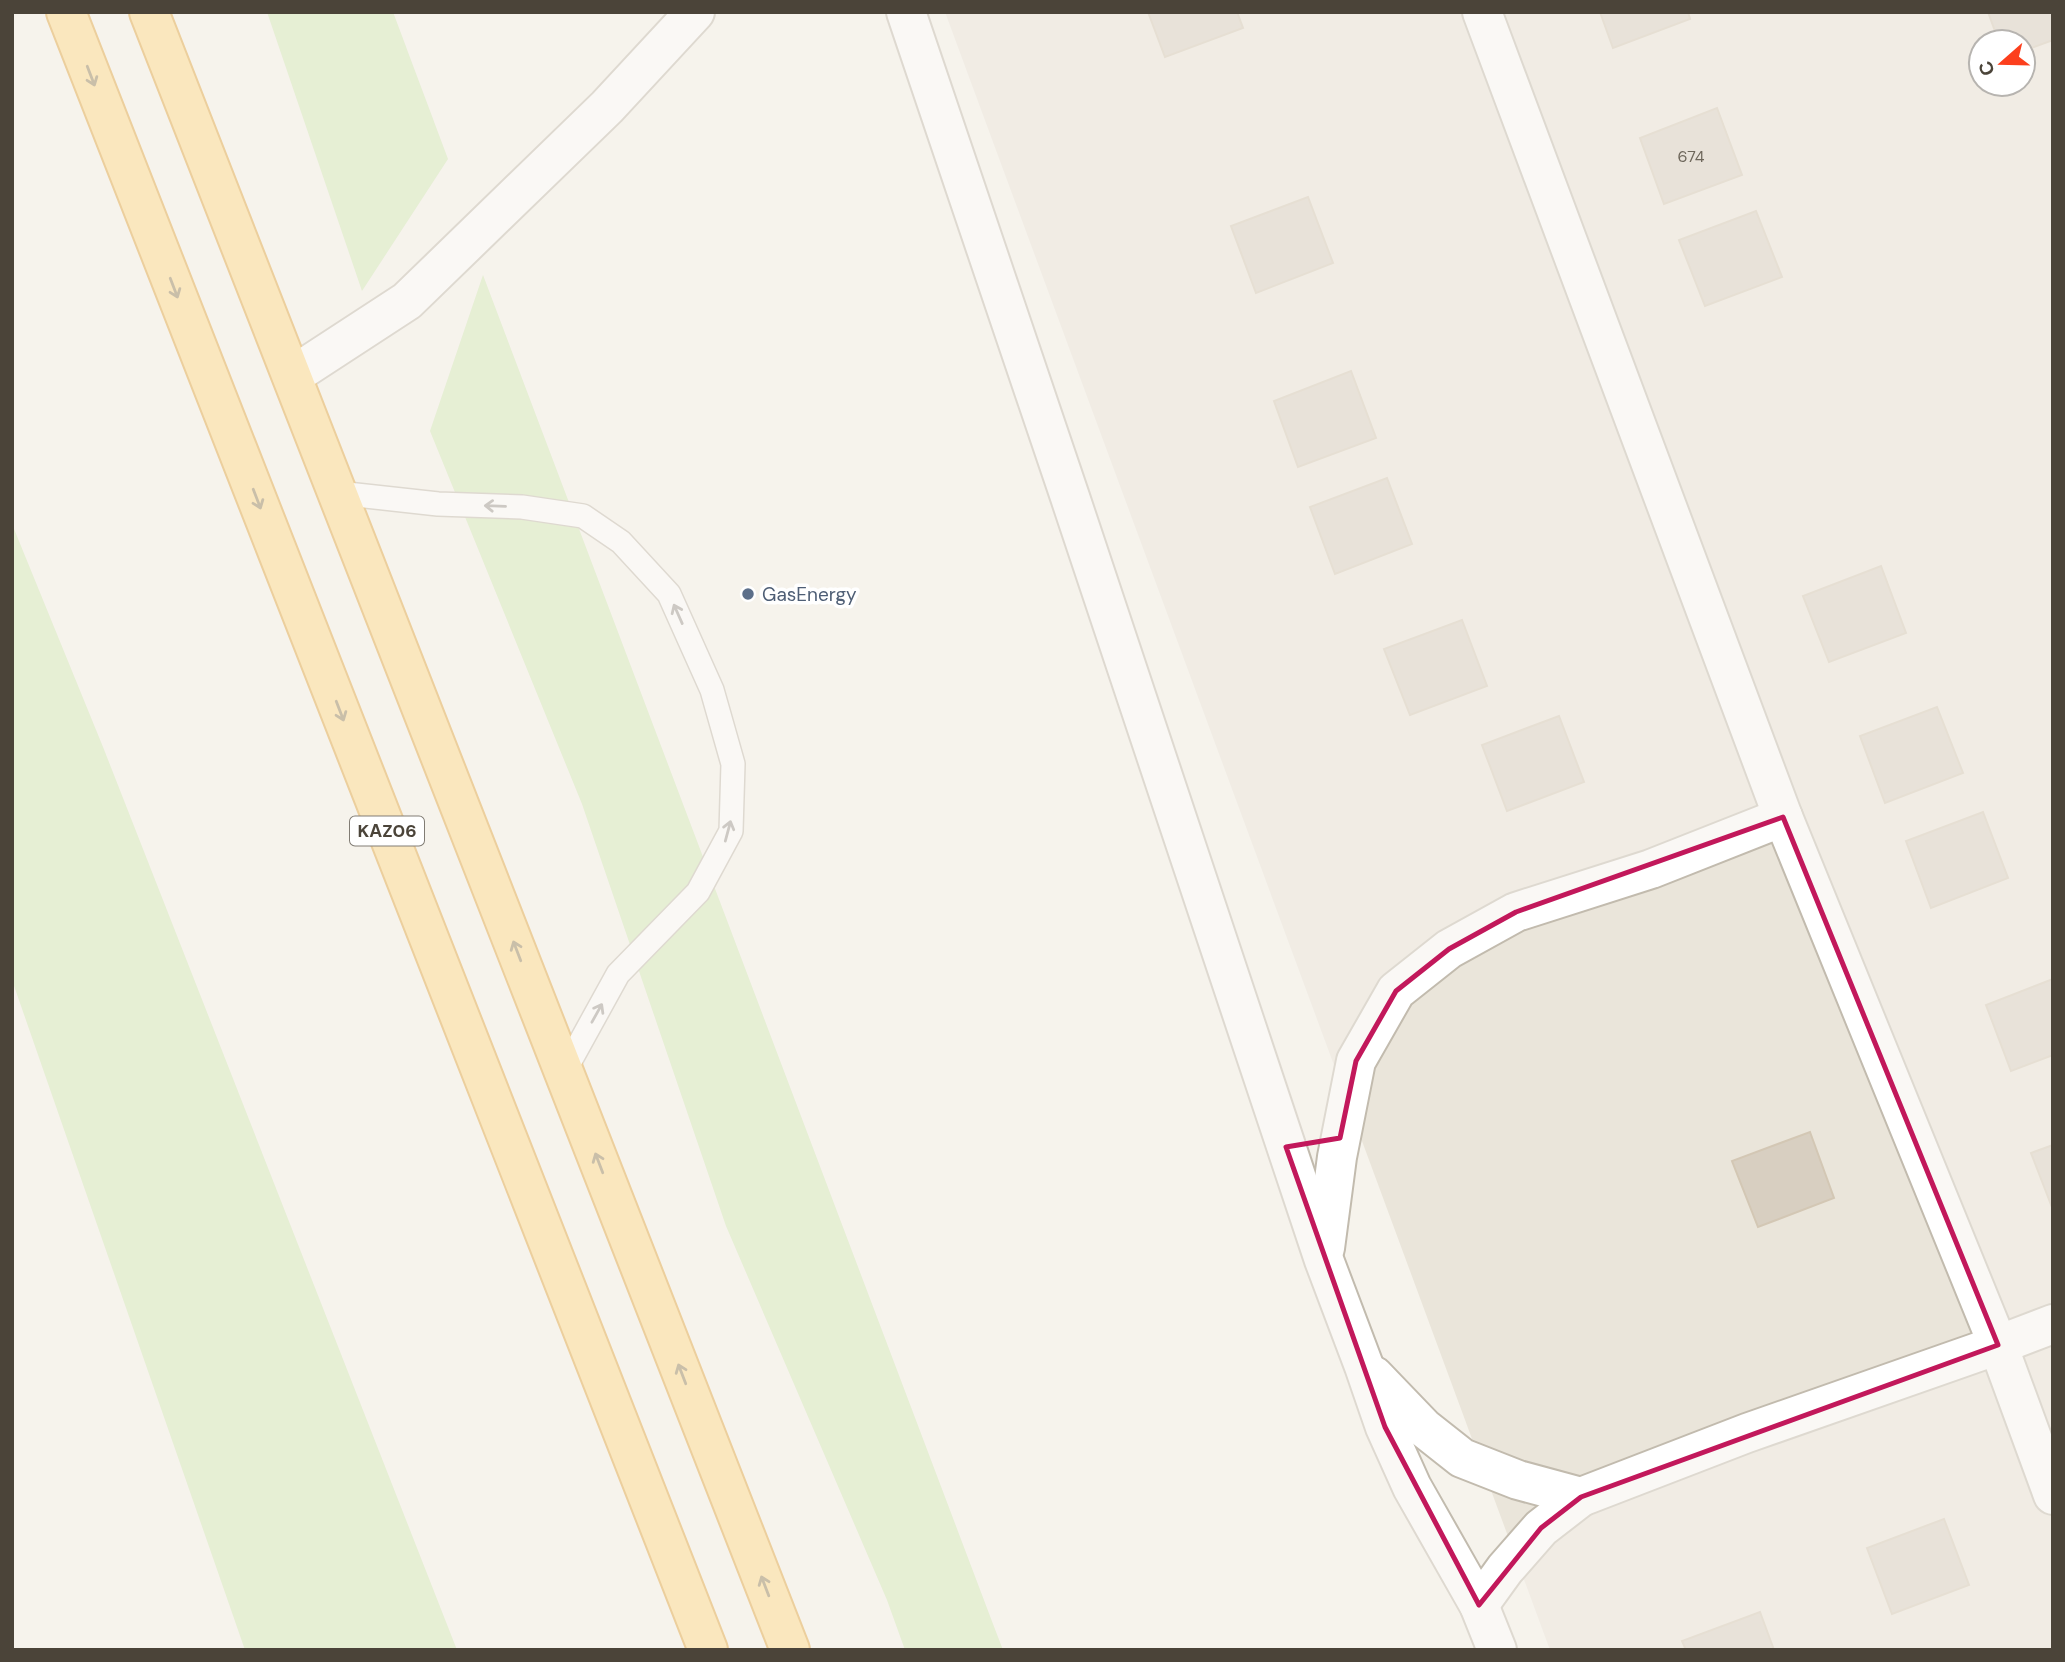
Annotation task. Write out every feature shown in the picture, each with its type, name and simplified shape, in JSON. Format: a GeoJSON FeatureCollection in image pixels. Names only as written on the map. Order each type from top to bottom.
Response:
{"type":"FeatureCollection","features":[{"type":"Feature","properties":{"kind":"highway","name":"KАZ06"},"geometry":{"type":"LineString","coordinates":[[66,12],[708,1650]]}},
{"type":"Feature","properties":{"kind":"highway"},"geometry":{"type":"LineString","coordinates":[[149,12],[790,1650]]}},
{"type":"Feature","properties":{"kind":"street"},"geometry":{"type":"LineString","coordinates":[[292,376],[407,301],[607,107],[695,12]]}},
{"type":"Feature","properties":{"kind":"street"},"geometry":{"type":"LineString","coordinates":[[906,12],[1324,1260],[1385,1427],[1412,1487],[1479,1605],[1497,1650]]}},
{"type":"Feature","properties":{"kind":"street"},"geometry":{"type":"LineString","coordinates":[[1482,12],[1783,817],[1998,1345],[2053,1495]]}},
{"type":"Feature","properties":{"kind":"street"},"geometry":{"type":"LineString","coordinates":[[1324,1260],[1340,1138],[1356,1061],[1396,991],[1450,948],[1516,912],[1651,869],[1783,817]]}},
{"type":"Feature","properties":{"kind":"street"},"geometry":{"type":"LineString","coordinates":[[1286,1147],[1340,1138]]}},
{"type":"Feature","properties":{"kind":"street"},"geometry":{"type":"LineString","coordinates":[[1479,1605],[1505,1569],[1541,1528],[1581,1497],[1747,1433],[2053,1324]]}},
{"type":"Feature","properties":{"kind":"street"},"geometry":{"type":"LineString","coordinates":[[1364,1366],[1424,1428],[1462,1458],[1518,1480],[1581,1497]]}},
{"type":"Feature","properties":{"kind":"lane"},"geometry":{"type":"LineString","coordinates":[[338,494],[438,504],[523,507],[583,516],[621,542],[669,594],[712,690],[733,764],[731,831],[698,892],[618,974],[564,1073]]}},
{"type":"Feature","properties":{"kind":"highlighted area"},"geometry":{"type":"Polygon","coordinates":[[[1783,817],[1998,1345],[1581,1497],[1541,1528],[1479,1605],[1385,1427],[1286,1147],[1340,1138],[1356,1061],[1396,991],[1449,949],[1516,912],[1783,817]]]}},
{"type":"Feature","properties":{"kind":"shaded area"},"geometry":{"type":"Polygon","coordinates":[[[945,12],[2053,12],[2053,1650],[1550,1650],[945,12]]]}},
{"type":"Feature","properties":{"kind":"green space"},"geometry":{"type":"Polygon","coordinates":[[[267,12],[393,12],[448,159],[362,291],[267,12]]]}},
{"type":"Feature","properties":{"kind":"green space"},"geometry":{"type":"Polygon","coordinates":[[[483,275],[1003,1650],[905,1650],[887,1600],[726,1226],[582,804],[430,431],[483,275]]]}},
{"type":"Feature","properties":{"kind":"green space"},"geometry":{"type":"Polygon","coordinates":[[[12,524],[103,747],[457,1650],[245,1650],[12,980],[12,524]]]}},
{"type":"Feature","properties":{"kind":"building"},"geometry":{"type":"Polygon","coordinates":[[[1148,12],[1237,12],[1243,28],[1165,57],[1148,12]]]}},
{"type":"Feature","properties":{"kind":"building"},"geometry":{"type":"Polygon","coordinates":[[[1600,12],[1688,12],[1690,19],[1613,48],[1600,12]]]}},
{"type":"Feature","properties":{"kind":"building"},"geometry":{"type":"Polygon","coordinates":[[[1988,12],[2053,12],[2053,40],[2037,46],[2037,28],[1994,28],[1988,12]]]}},
{"type":"Feature","properties":{"kind":"building"},"geometry":{"type":"Polygon","coordinates":[[[1717,108],[1742,175],[1664,204],[1640,138],[1717,108]]]}},
{"type":"Feature","properties":{"kind":"building"},"geometry":{"type":"Polygon","coordinates":[[[1308,197],[1333,263],[1256,293],[1231,226],[1308,197]]]}},
{"type":"Feature","properties":{"kind":"building"},"geometry":{"type":"Polygon","coordinates":[[[1756,211],[1782,277],[1705,306],[1679,240],[1756,211]]]}},
{"type":"Feature","properties":{"kind":"building"},"geometry":{"type":"Polygon","coordinates":[[[1351,371],[1376,438],[1298,467],[1274,401],[1351,371]]]}},
{"type":"Feature","properties":{"kind":"building"},"geometry":{"type":"Polygon","coordinates":[[[1387,478],[1412,544],[1335,574],[1310,507],[1387,478]]]}},
{"type":"Feature","properties":{"kind":"building"},"geometry":{"type":"Polygon","coordinates":[[[1881,566],[1906,633],[1829,662],[1803,596],[1881,566]]]}},
{"type":"Feature","properties":{"kind":"building"},"geometry":{"type":"Polygon","coordinates":[[[1462,620],[1487,686],[1410,715],[1384,649],[1462,620]]]}},
{"type":"Feature","properties":{"kind":"building"},"geometry":{"type":"Polygon","coordinates":[[[1937,707],[1963,773],[1885,803],[1860,736],[1937,707]]]}},
{"type":"Feature","properties":{"kind":"building"},"geometry":{"type":"Polygon","coordinates":[[[1559,716],[1584,782],[1507,811],[1482,745],[1559,716]]]}},
{"type":"Feature","properties":{"kind":"building"},"geometry":{"type":"Polygon","coordinates":[[[1983,812],[2008,878],[1931,908],[1906,841],[1983,812]]]}},
{"type":"Feature","properties":{"kind":"building"},"geometry":{"type":"Polygon","coordinates":[[[2053,979],[2053,1055],[2011,1071],[1986,1005],[2053,979]]]}},
{"type":"Feature","properties":{"kind":"building"},"geometry":{"type":"Polygon","coordinates":[[[1810,1132],[1834,1198],[1758,1227],[1732,1161],[1810,1132]]]}},
{"type":"Feature","properties":{"kind":"building"},"geometry":{"type":"Polygon","coordinates":[[[2053,1145],[2053,1210],[2031,1153],[2053,1145]]]}},
{"type":"Feature","properties":{"kind":"building"},"geometry":{"type":"Polygon","coordinates":[[[1944,1519],[1969,1585],[1892,1614],[1867,1548],[1944,1519]]]}},
{"type":"Feature","properties":{"kind":"building"},"geometry":{"type":"Polygon","coordinates":[[[1760,1612],[1774,1650],[1686,1650],[1682,1641],[1760,1612]]]}},
{"type":"Feature","properties":{"kind":"place","name":"GasEnergy"},"geometry":{"type":"Point","coordinates":[748,594]}}]}
